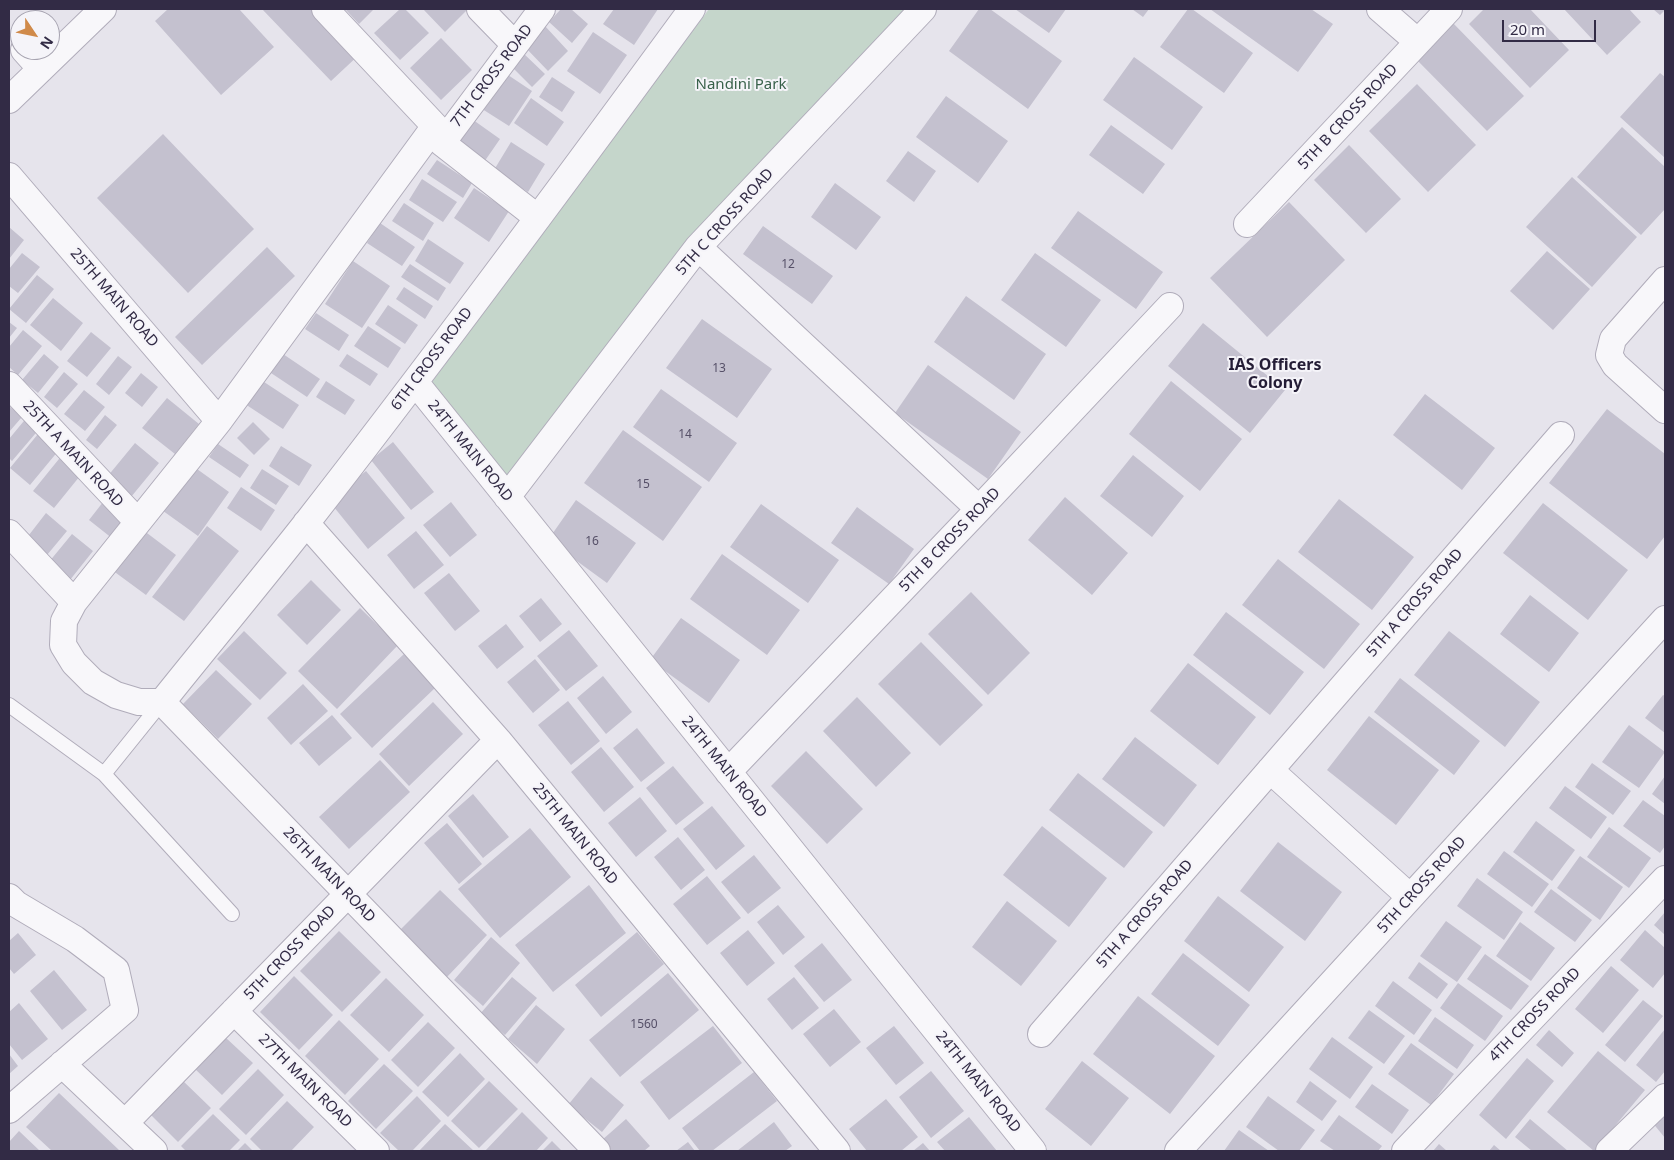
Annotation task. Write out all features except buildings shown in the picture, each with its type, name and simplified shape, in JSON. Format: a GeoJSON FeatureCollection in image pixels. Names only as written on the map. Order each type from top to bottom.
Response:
{"type":"FeatureCollection","features":[{"type":"Feature","properties":{"kind":"street"},"geometry":{"type":"LineString","coordinates":[[60,40],[103,9]]}},
{"type":"Feature","properties":{"kind":"street"},"geometry":{"type":"LineString","coordinates":[[325,9],[438,134],[538,218]]}},
{"type":"Feature","properties":{"kind":"street"},"geometry":{"type":"LineString","coordinates":[[480,9],[515,45]]}},
{"type":"Feature","properties":{"kind":"street","name":"7TH CROSS ROAD"},"geometry":{"type":"LineString","coordinates":[[438,134],[515,45],[542,9]]}},
{"type":"Feature","properties":{"kind":"street","name":"6TH CROSS ROAD"},"geometry":{"type":"LineString","coordinates":[[162,702],[306,523],[415,382],[692,9]]}},
{"type":"Feature","properties":{"kind":"street","name":"5TH C CROSS ROAD"},"geometry":{"type":"LineString","coordinates":[[508,497],[698,247],[923,9]]}},
{"type":"Feature","properties":{"kind":"street"},"geometry":{"type":"LineString","coordinates":[[1380,9],[1418,42]]}},
{"type":"Feature","properties":{"kind":"street","name":"5TH B CROSS ROAD"},"geometry":{"type":"LineString","coordinates":[[1247,224],[1449,9]]}},
{"type":"Feature","properties":{"kind":"street"},"geometry":{"type":"LineString","coordinates":[[9,100],[32,60]]}},
{"type":"Feature","properties":{"kind":"street"},"geometry":{"type":"LineString","coordinates":[[162,702],[138,702],[116,695],[93,682],[74,663],[63,645],[69,612],[219,421],[438,134]]}},
{"type":"Feature","properties":{"kind":"street","name":"25TH MAIN ROAD"},"geometry":{"type":"LineString","coordinates":[[9,176],[219,421]]}},
{"type":"Feature","properties":{"kind":"street"},"geometry":{"type":"LineString","coordinates":[[698,247],[979,509]]}},
{"type":"Feature","properties":{"kind":"street"},"geometry":{"type":"LineString","coordinates":[[1665,280],[1614,340],[1609,356],[1615,365],[1665,410]]}},
{"type":"Feature","properties":{"kind":"street","name":"5TH B CROSS ROAD"},"geometry":{"type":"LineString","coordinates":[[728,772],[1170,306]]}},
{"type":"Feature","properties":{"kind":"street","name":"24TH MAIN ROAD"},"geometry":{"type":"LineString","coordinates":[[415,382],[1033,1151]]}},
{"type":"Feature","properties":{"kind":"street","name":"25TH A MAIN ROAD"},"geometry":{"type":"LineString","coordinates":[[9,385],[138,522]]}},
{"type":"Feature","properties":{"kind":"street","name":"5TH A CROSS ROAD"},"geometry":{"type":"LineString","coordinates":[[1040,1034],[1561,436]]}},
{"type":"Feature","properties":{"kind":"street","name":"25TH MAIN ROAD"},"geometry":{"type":"LineString","coordinates":[[306,523],[498,740],[837,1151]]}},
{"type":"Feature","properties":{"kind":"street"},"geometry":{"type":"LineString","coordinates":[[9,533],[69,612]]}},
{"type":"Feature","properties":{"kind":"street","name":"5TH CROSS ROAD"},"geometry":{"type":"LineString","coordinates":[[1178,1151],[1665,619]]}},
{"type":"Feature","properties":{"kind":"street","name":"26TH MAIN ROAD"},"geometry":{"type":"LineString","coordinates":[[162,702],[597,1151]]}},
{"type":"Feature","properties":{"kind":"street","name":"5TH CROSS ROAD"},"geometry":{"type":"LineString","coordinates":[[125,1123],[498,740]]}},
{"type":"Feature","properties":{"kind":"street"},"geometry":{"type":"LineString","coordinates":[[1270,770],[1410,897]]}},
{"type":"Feature","properties":{"kind":"street","name":"4TH CROSS ROAD"},"geometry":{"type":"LineString","coordinates":[[1405,1151],[1665,879]]}},
{"type":"Feature","properties":{"kind":"street"},"geometry":{"type":"LineString","coordinates":[[9,1110],[125,1010],[116,970],[75,939],[11,903]]}},
{"type":"Feature","properties":{"kind":"street","name":"27TH MAIN ROAD"},"geometry":{"type":"LineString","coordinates":[[234,1011],[376,1151]]}},
{"type":"Feature","properties":{"kind":"street"},"geometry":{"type":"LineString","coordinates":[[62,1064],[154,1151]]}},
{"type":"Feature","properties":{"kind":"street"},"geometry":{"type":"LineString","coordinates":[[1609,1151],[1665,1097]]}},
{"type":"Feature","properties":{"kind":"lane"},"geometry":{"type":"LineString","coordinates":[[104,774],[162,702]]}},
{"type":"Feature","properties":{"kind":"lane"},"geometry":{"type":"LineString","coordinates":[[9,706],[104,774],[232,914]]}},
{"type":"Feature","properties":{"kind":"green space","name":"Nandini Park"},"geometry":{"type":"Polygon","coordinates":[[[709,9],[912,9],[506,481],[431,383],[709,9]]]}},
{"type":"Feature","properties":{"kind":"district","name":"IAS Officers Colony"},"geometry":{"type":"Point","coordinates":[1275,374]}}]}
